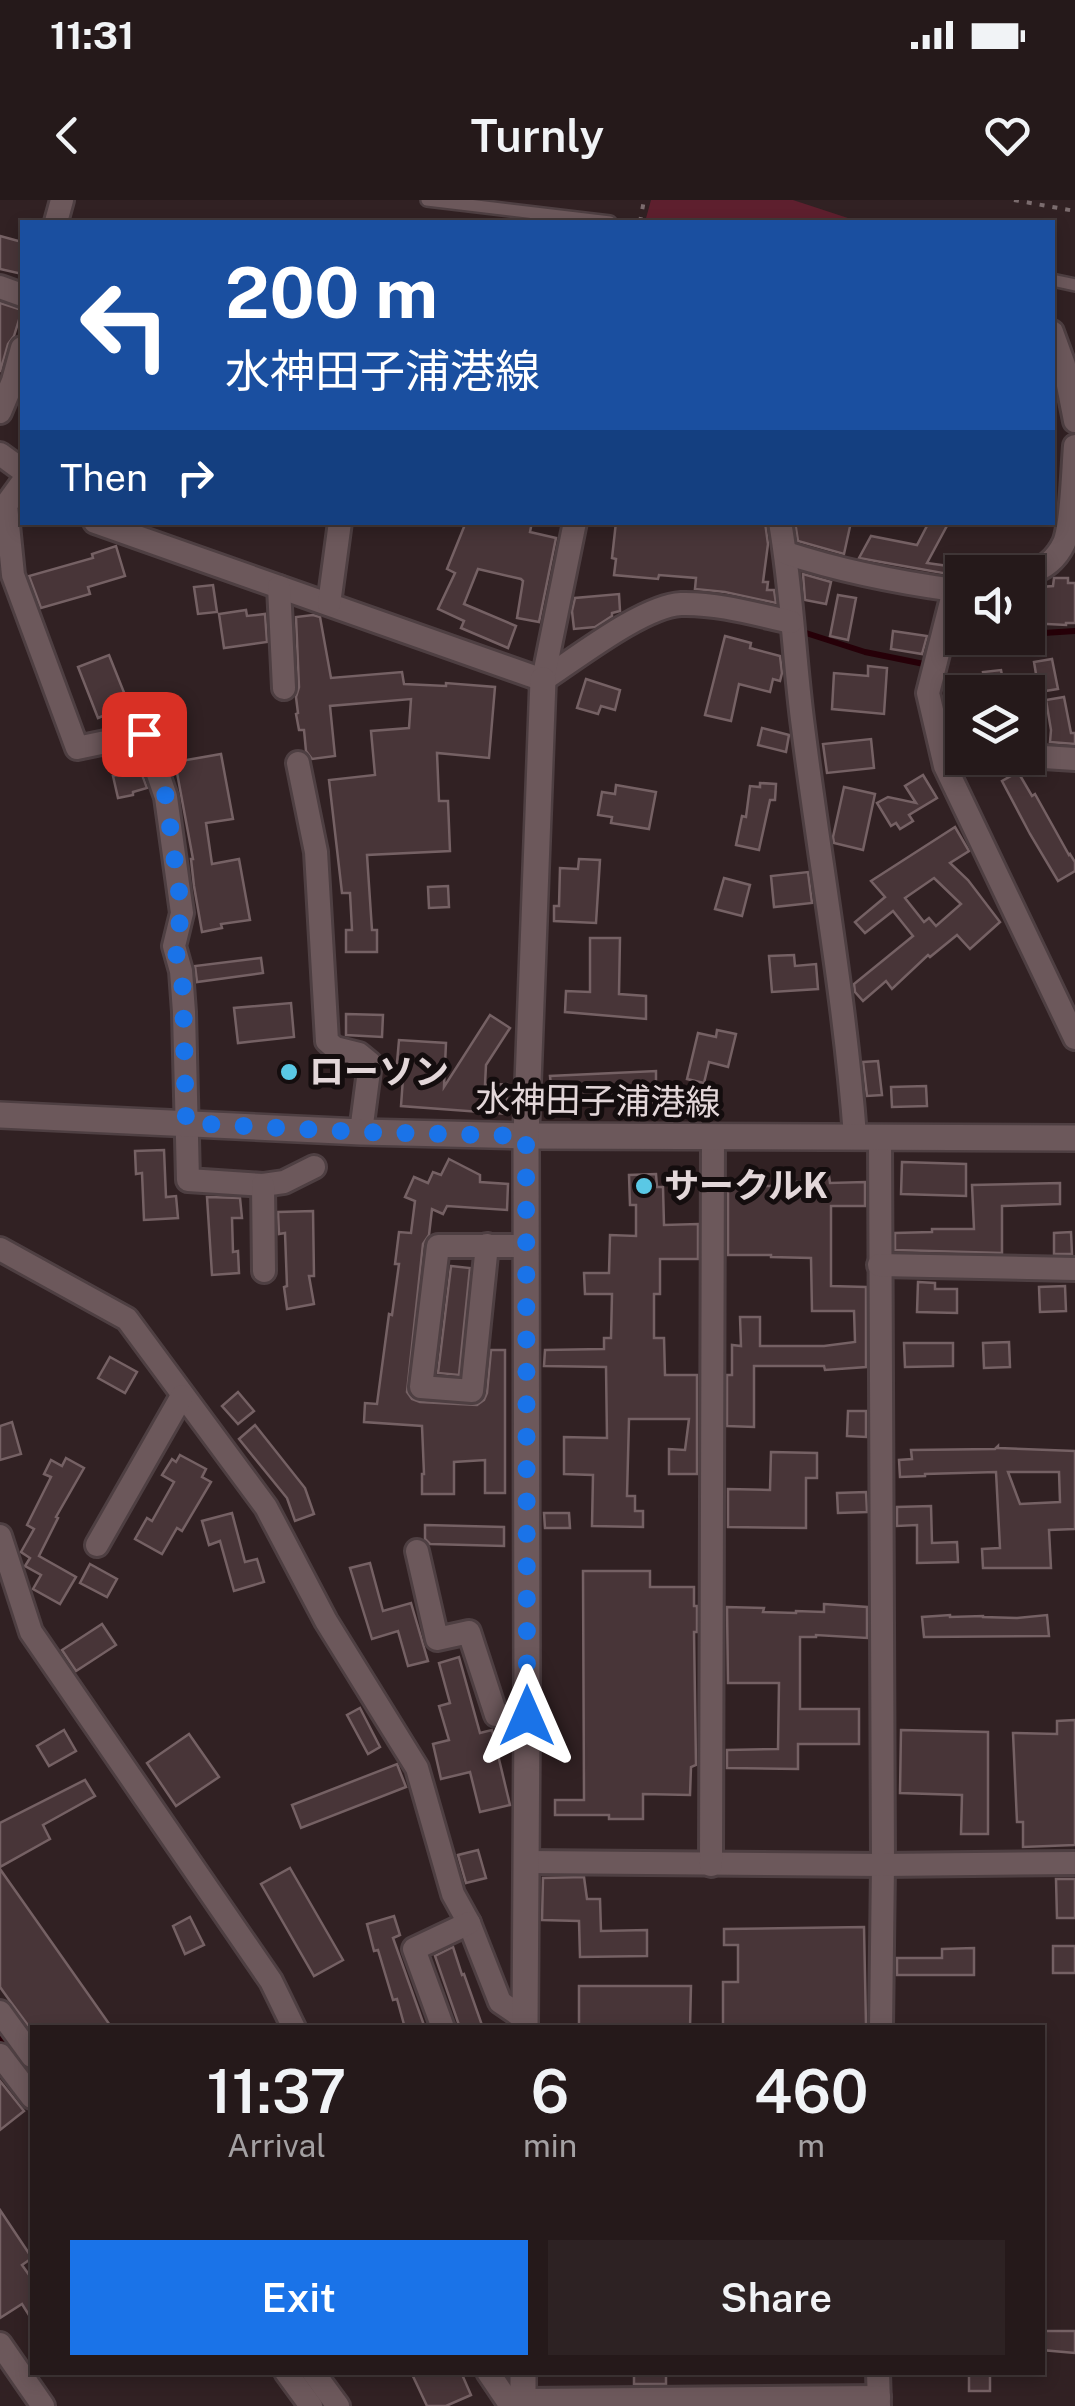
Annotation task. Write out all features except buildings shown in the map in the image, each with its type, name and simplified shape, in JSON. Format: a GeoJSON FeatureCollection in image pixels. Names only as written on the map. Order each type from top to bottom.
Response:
{"type":"FeatureCollection","features":[{"type":"Feature","properties":{"kind":"street"},"geometry":{"type":"LineString","coordinates":[[1055,340],[1075,421]]}},
{"type":"Feature","properties":{"kind":"street"},"geometry":{"type":"LineString","coordinates":[[0,412],[20,355]]}},
{"type":"Feature","properties":{"kind":"street"},"geometry":{"type":"LineString","coordinates":[[1045,566],[1054,560],[1065,540],[1075,446]]}},
{"type":"Feature","properties":{"kind":"street"},"geometry":{"type":"LineString","coordinates":[[20,486],[6,506],[13,575],[77,748],[144,734],[166,797],[182,913],[174,946],[183,998],[188,1180],[263,1185],[284,1182],[314,1167]]}},
{"type":"Feature","properties":{"kind":"street"},"geometry":{"type":"LineString","coordinates":[[103,525],[544,680]]}},
{"type":"Feature","properties":{"kind":"street"},"geometry":{"type":"LineString","coordinates":[[329,604],[340,525]]}},
{"type":"Feature","properties":{"kind":"street"},"geometry":{"type":"LineString","coordinates":[[525,2023],[526,1136],[544,680],[574,525]]}},
{"type":"Feature","properties":{"kind":"street"},"geometry":{"type":"LineString","coordinates":[[781,525],[802,725],[850,1070],[868,1137],[879,1264],[881,2025]]}},
{"type":"Feature","properties":{"kind":"street"},"geometry":{"type":"LineString","coordinates":[[786,553],[898,582],[945,584]]}},
{"type":"Feature","properties":{"kind":"street"},"geometry":{"type":"LineString","coordinates":[[279,587],[284,688]]}},
{"type":"Feature","properties":{"kind":"street"},"geometry":{"type":"LineString","coordinates":[[544,680],[632,621],[677,604],[714,606],[791,622]]}},
{"type":"Feature","properties":{"kind":"street"},"geometry":{"type":"LineString","coordinates":[[945,631],[928,692],[945,734]]}},
{"type":"Feature","properties":{"kind":"street"},"geometry":{"type":"LineString","coordinates":[[1045,757],[1075,759]]}},
{"type":"Feature","properties":{"kind":"street"},"geometry":{"type":"LineString","coordinates":[[298,763],[316,852],[327,1041],[370,1062],[361,1132]]}},
{"type":"Feature","properties":{"kind":"street"},"geometry":{"type":"LineString","coordinates":[[949,775],[1075,1038]]}},
{"type":"Feature","properties":{"kind":"street","name":"水神田子浦港線"},"geometry":{"type":"LineString","coordinates":[[0,1115],[526,1136],[1075,1138]]}},
{"type":"Feature","properties":{"kind":"street"},"geometry":{"type":"LineString","coordinates":[[711,1865],[713,1138]]}},
{"type":"Feature","properties":{"kind":"street"},"geometry":{"type":"LineString","coordinates":[[263,1185],[264,1271]]}},
{"type":"Feature","properties":{"kind":"street"},"geometry":{"type":"LineString","coordinates":[[487,1245],[472,1391],[420,1387],[438,1246],[487,1245],[526,1246]]}},
{"type":"Feature","properties":{"kind":"street"},"geometry":{"type":"LineString","coordinates":[[0,1249],[127,1319],[266,1507],[326,1620],[416,1768],[454,1894],[500,2002],[525,2023]]}},
{"type":"Feature","properties":{"kind":"street"},"geometry":{"type":"LineString","coordinates":[[879,1264],[1075,1269]]}},
{"type":"Feature","properties":{"kind":"street"},"geometry":{"type":"LineString","coordinates":[[96,1545],[182,1396]]}},
{"type":"Feature","properties":{"kind":"street"},"geometry":{"type":"LineString","coordinates":[[0,1536],[32,1632],[271,1981],[293,2025]]}},
{"type":"Feature","properties":{"kind":"street"},"geometry":{"type":"LineString","coordinates":[[418,1551],[437,1639],[469,1632],[496,1715],[527,1716]]}},
{"type":"Feature","properties":{"kind":"street"},"geometry":{"type":"LineString","coordinates":[[527,1862],[1075,1864]]}},
{"type":"Feature","properties":{"kind":"street"},"geometry":{"type":"LineString","coordinates":[[443,2025],[414,1949],[469,1924]]}},
{"type":"Feature","properties":{"kind":"street"},"geometry":{"type":"LineString","coordinates":[[0,2012],[30,2053]]}},
{"type":"Feature","properties":{"kind":"street"},"geometry":{"type":"LineString","coordinates":[[0,2055],[30,2095]]}},
{"type":"Feature","properties":{"kind":"street"},"geometry":{"type":"LineString","coordinates":[[0,2344],[43,2406]]}},
{"type":"Feature","properties":{"kind":"street"},"geometry":{"type":"LineString","coordinates":[[288,2375],[311,2406]]}},
{"type":"Feature","properties":{"kind":"street"},"geometry":{"type":"LineString","coordinates":[[314,2375],[338,2406]]}},
{"type":"Feature","properties":{"kind":"street"},"geometry":{"type":"LineString","coordinates":[[491,2375],[519,2404],[879,2402],[878,2375]]}},
{"type":"Feature","properties":{"kind":"street"},"geometry":{"type":"LineString","coordinates":[[519,2404],[523,2375]]}},
{"type":"Feature","properties":{"kind":"lane"},"geometry":{"type":"LineString","coordinates":[[428,200],[593,220]]}},
{"type":"Feature","properties":{"kind":"path"},"geometry":{"type":"LineString","coordinates":[[1014,200],[1075,212]]}},
{"type":"Feature","properties":{"kind":"shaded area"},"geometry":{"type":"Polygon","coordinates":[[[651,200],[793,200],[854,220],[646,220],[651,200]]]}},
{"type":"Feature","properties":{"kind":"waterway"},"geometry":{"type":"LineString","coordinates":[[1045,633],[1075,631]]}},
{"type":"Feature","properties":{"kind":"waterway"},"geometry":{"type":"LineString","coordinates":[[806,633],[865,652],[929,665]]}},
{"type":"Feature","properties":{"kind":"waterway"},"geometry":{"type":"LineString","coordinates":[[0,2038],[10,2051]]}},
{"type":"Feature","properties":{"kind":"place","name":"ローソン"},"geometry":{"type":"Point","coordinates":[289,1072]}},
{"type":"Feature","properties":{"kind":"place","name":"サークルK"},"geometry":{"type":"Point","coordinates":[644,1186]}},
{"type":"Feature","properties":{"kind":"route"},"geometry":{"type":"LineString","coordinates":[[144,734],[166,797],[182,913],[174,946],[183,992],[186,1123],[526,1136],[527,1716]]}}]}
